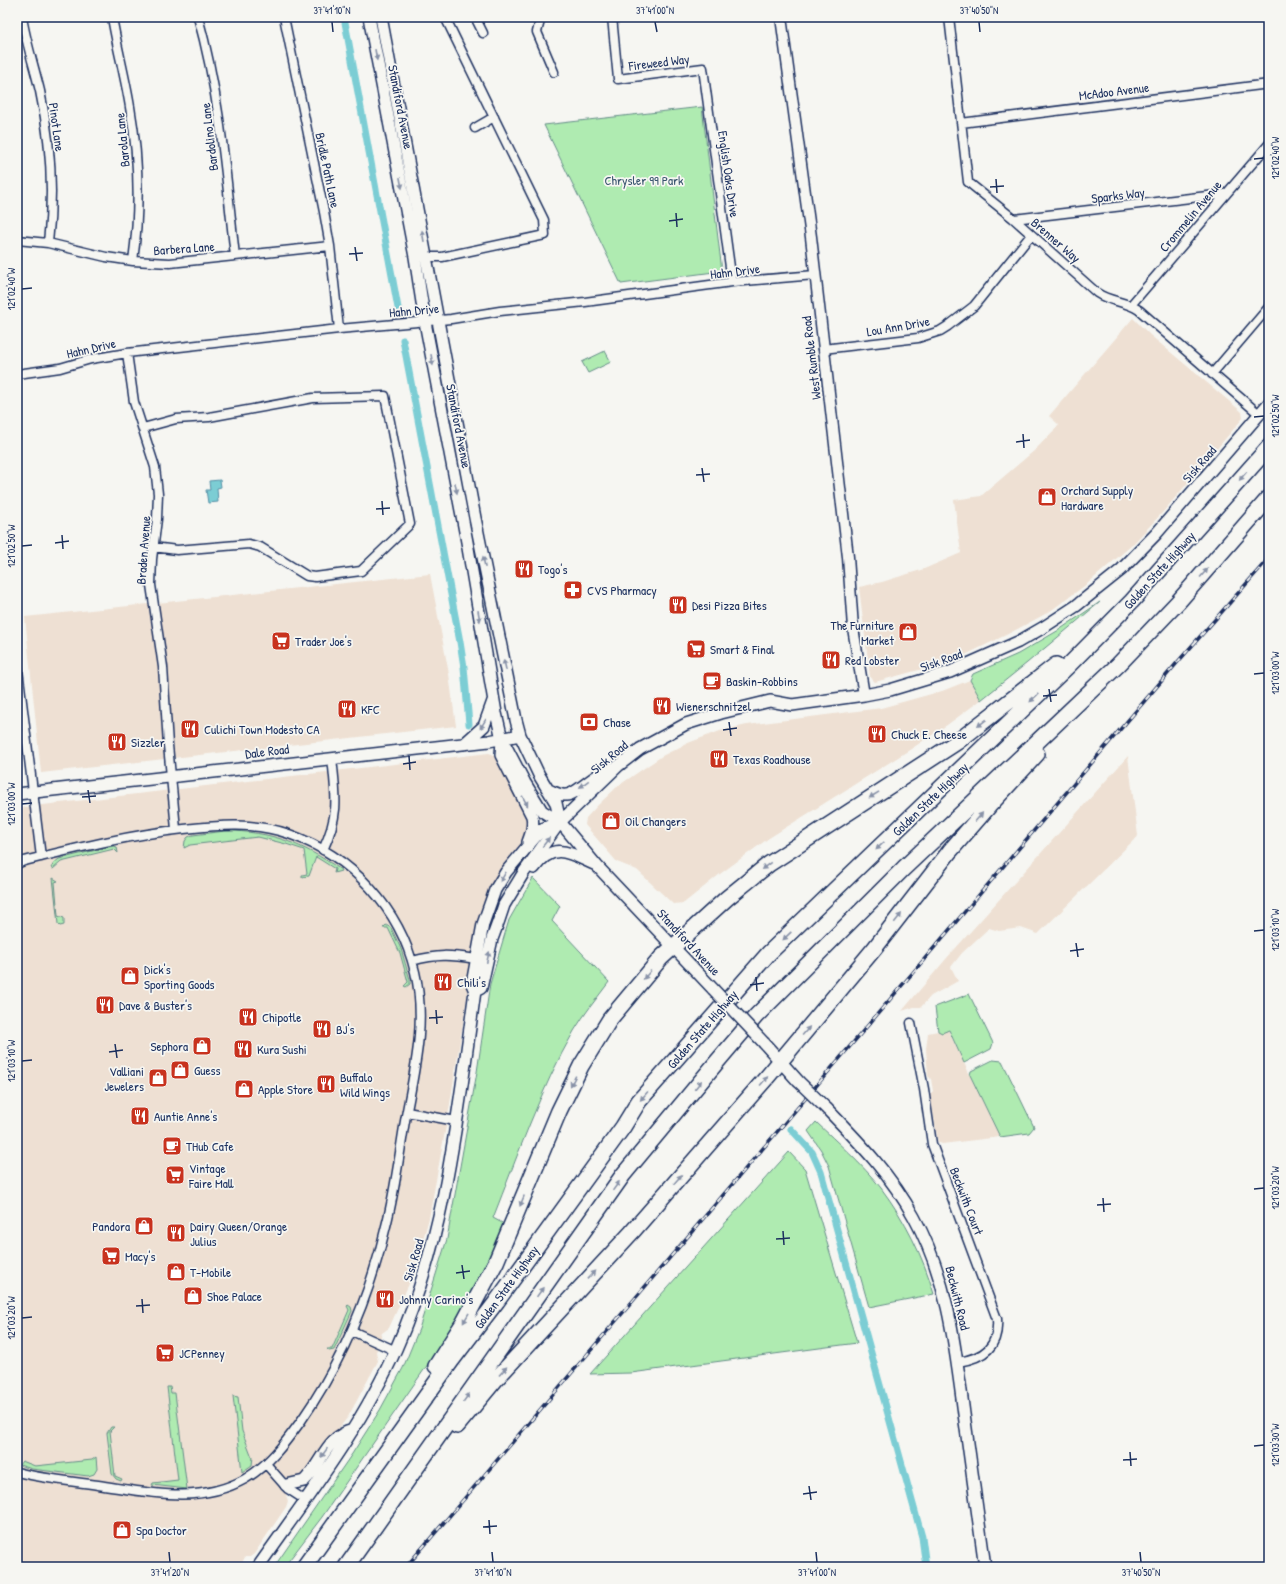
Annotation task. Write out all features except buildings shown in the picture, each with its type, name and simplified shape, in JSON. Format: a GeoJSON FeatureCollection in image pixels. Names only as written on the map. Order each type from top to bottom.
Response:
{"type":"FeatureCollection","features":[{"type":"Feature","properties":{"kind":"highway","name":"Golden State Highway"},"geometry":{"type":"LineString","coordinates":[[304,1567],[452,1360],[497,1301],[623,1126],[639,1101],[769,953],[1070,664],[1132,601],[1269,447]]}},
{"type":"Feature","properties":{"kind":"highway"},"geometry":{"type":"LineString","coordinates":[[350,1567],[375,1540],[438,1451],[496,1379],[632,1232],[781,1061],[874,949],[950,851],[989,806],[1030,761],[1122,670],[1178,602],[1269,498]]}},
{"type":"Feature","properties":{"kind":"highway"},"geometry":{"type":"LineString","coordinates":[[321,1545],[357,1482],[400,1421],[464,1322],[481,1291],[499,1256],[564,1100],[594,1043],[610,1019],[661,958],[727,898],[769,864],[978,727],[1065,658],[1132,601]]}},
{"type":"Feature","properties":{"kind":"highway"},"geometry":{"type":"LineString","coordinates":[[346,1567],[623,1175],[756,1016],[909,862],[1118,665],[1178,602]]}},
{"type":"Feature","properties":{"kind":"main road","name":"Standiford Avenue"},"geometry":{"type":"LineString","coordinates":[[369,17],[415,257],[493,698],[502,739],[525,783],[542,811],[560,822],[597,866],[764,1042],[798,1081]]}},
{"type":"Feature","properties":{"kind":"main road","name":"Standiford Avenue"},"geometry":{"type":"LineString","coordinates":[[381,17],[427,258],[437,321],[494,612],[520,735],[539,775],[556,803],[560,822]]}},
{"type":"Feature","properties":{"kind":"main road","name":"Sisk Road"},"geometry":{"type":"LineString","coordinates":[[475,991],[481,988],[492,939],[504,905],[524,872],[560,822],[618,766],[640,749],[686,724],[720,713],[770,701],[792,705],[864,696],[908,686],[962,668],[1018,642],[1076,606],[1121,570],[1145,546],[1269,403]]}},
{"type":"Feature","properties":{"kind":"main road"},"geometry":{"type":"LineString","coordinates":[[464,744],[484,726],[493,698]]}},
{"type":"Feature","properties":{"kind":"main road","name":"Dale Road"},"geometry":{"type":"LineString","coordinates":[[17,794],[464,744],[520,735]]}},
{"type":"Feature","properties":{"kind":"main road"},"geometry":{"type":"LineString","coordinates":[[502,739],[501,755],[533,818],[532,833],[526,848]]}},
{"type":"Feature","properties":{"kind":"main road"},"geometry":{"type":"LineString","coordinates":[[548,790],[563,795],[572,794],[603,770],[618,766]]}},
{"type":"Feature","properties":{"kind":"main road","name":"Sisk Road"},"geometry":{"type":"LineString","coordinates":[[258,1567],[354,1430],[374,1396],[396,1351],[417,1297],[440,1212],[456,1121],[475,991],[472,984],[483,924],[495,890],[506,872],[542,829],[560,822]]}},
{"type":"Feature","properties":{"kind":"main road"},"geometry":{"type":"LineString","coordinates":[[492,939],[524,883],[537,865],[548,854],[556,851],[565,852],[597,866]]}},
{"type":"Feature","properties":{"kind":"main road","name":"Beckwith Road"},"geometry":{"type":"LineString","coordinates":[[798,1081],[827,1109],[876,1161],[914,1216],[930,1250],[945,1293],[952,1326],[985,1567]]}},
{"type":"Feature","properties":{"kind":"main road"},"geometry":{"type":"LineString","coordinates":[[286,1485],[299,1483],[305,1480],[329,1446],[339,1435],[344,1432],[354,1430]]}},
{"type":"Feature","properties":{"kind":"street","name":"Pinot Lane"},"geometry":{"type":"LineString","coordinates":[[22,17],[39,90],[49,149],[52,180],[48,243]]}},
{"type":"Feature","properties":{"kind":"street","name":"Barola Lane"},"geometry":{"type":"LineString","coordinates":[[112,17],[129,100],[135,139],[138,196],[133,262]]}},
{"type":"Feature","properties":{"kind":"street","name":"Bardolino Lane"},"geometry":{"type":"LineString","coordinates":[[198,17],[211,69],[219,112],[235,256]]}},
{"type":"Feature","properties":{"kind":"street","name":"Bridle Path Lane"},"geometry":{"type":"LineString","coordinates":[[284,17],[330,246],[339,329]]}},
{"type":"Feature","properties":{"kind":"street"},"geometry":{"type":"LineString","coordinates":[[427,258],[442,257],[545,235],[544,220],[445,17]]}},
{"type":"Feature","properties":{"kind":"street"},"geometry":{"type":"LineString","coordinates":[[475,17],[483,33]]}},
{"type":"Feature","properties":{"kind":"street"},"geometry":{"type":"LineString","coordinates":[[541,17],[537,32],[554,72]]}},
{"type":"Feature","properties":{"kind":"street","name":"Fireweed Way"},"geometry":{"type":"LineString","coordinates":[[612,17],[618,79],[703,68]]}},
{"type":"Feature","properties":{"kind":"street","name":"West Rumble Road"},"geometry":{"type":"LineString","coordinates":[[782,17],[815,275],[848,557],[852,628],[864,696]]}},
{"type":"Feature","properties":{"kind":"street","name":"Brenner Way"},"geometry":{"type":"LineString","coordinates":[[949,17],[968,182],[1014,219],[1103,297],[1131,305],[1139,310],[1260,414]]}},
{"type":"Feature","properties":{"kind":"street","name":"English Oaks Drive"},"geometry":{"type":"LineString","coordinates":[[703,68],[732,282]]}},
{"type":"Feature","properties":{"kind":"street","name":"McAdoo Avenue"},"geometry":{"type":"LineString","coordinates":[[962,123],[1269,84]]}},
{"type":"Feature","properties":{"kind":"street"},"geometry":{"type":"LineString","coordinates":[[475,128],[494,117]]}},
{"type":"Feature","properties":{"kind":"street","name":"Crommelin Avenue"},"geometry":{"type":"LineString","coordinates":[[1131,305],[1224,194],[1269,144]]}},
{"type":"Feature","properties":{"kind":"street","name":"Sparks Way"},"geometry":{"type":"LineString","coordinates":[[1014,219],[1224,194]]}},
{"type":"Feature","properties":{"kind":"street","name":"Lou Ann Drive"},"geometry":{"type":"LineString","coordinates":[[823,349],[918,338],[940,331],[974,306],[1031,235]]}},
{"type":"Feature","properties":{"kind":"street","name":"Barbera Lane"},"geometry":{"type":"LineString","coordinates":[[17,240],[48,243],[106,258],[133,262],[170,263],[330,246]]}},
{"type":"Feature","properties":{"kind":"street","name":"Hahn Drive"},"geometry":{"type":"LineString","coordinates":[[17,374],[60,368],[91,359],[127,353],[339,329],[437,321],[500,311],[585,302],[732,282],[815,275]]}},
{"type":"Feature","properties":{"kind":"street"},"geometry":{"type":"LineString","coordinates":[[1212,374],[1269,307]]}},
{"type":"Feature","properties":{"kind":"street","name":"Braden Avenue"},"geometry":{"type":"LineString","coordinates":[[127,353],[134,402],[155,467],[158,494],[151,585],[163,667],[170,776],[176,829]]}},
{"type":"Feature","properties":{"kind":"street"},"geometry":{"type":"LineString","coordinates":[[142,428],[176,419],[209,417],[313,398],[385,396],[410,524],[361,571],[315,578],[307,576],[260,547],[249,544],[177,550],[153,547]]}},
{"type":"Feature","properties":{"kind":"street"},"geometry":{"type":"LineString","coordinates":[[17,661],[41,857]]}},
{"type":"Feature","properties":{"kind":"street"},"geometry":{"type":"LineString","coordinates":[[323,850],[332,829],[336,814],[332,758]]}},
{"type":"Feature","properties":{"kind":"street"},"geometry":{"type":"LineString","coordinates":[[17,864],[107,841],[176,829],[224,825],[260,827],[293,836],[323,850],[353,871],[375,893],[390,913],[400,929],[412,961],[418,988],[420,1015],[418,1042],[407,1112],[386,1227],[377,1263],[352,1331],[330,1374],[307,1412],[278,1452],[266,1464],[235,1484],[207,1493],[190,1495],[148,1492],[17,1472]]}},
{"type":"Feature","properties":{"kind":"street"},"geometry":{"type":"LineString","coordinates":[[412,961],[440,955],[453,955],[476,959]]}},
{"type":"Feature","properties":{"kind":"street","name":"Beckwith Court"},"geometry":{"type":"LineString","coordinates":[[911,1023],[924,1089],[932,1144],[997,1319],[997,1337],[987,1351],[972,1359],[958,1362]]}},
{"type":"Feature","properties":{"kind":"street"},"geometry":{"type":"LineString","coordinates":[[407,1112],[456,1121]]}},
{"type":"Feature","properties":{"kind":"street"},"geometry":{"type":"LineString","coordinates":[[352,1331],[396,1351]]}},
{"type":"Feature","properties":{"kind":"street"},"geometry":{"type":"LineString","coordinates":[[266,1464],[273,1474],[286,1485],[288,1489],[305,1500]]}},
{"type":"Feature","properties":{"kind":"shaded area"},"geometry":{"type":"Polygon","coordinates":[[[1133,318],[1150,335],[1242,412],[1243,418],[1163,512],[1132,545],[1087,584],[1049,612],[965,655],[937,665],[875,682],[870,677],[859,587],[882,582],[924,569],[961,553],[954,500],[981,496],[1035,450],[1059,425],[1049,416],[1133,318]]]}},
{"type":"Feature","properties":{"kind":"shaded area"},"geometry":{"type":"Polygon","coordinates":[[[430,574],[449,674],[456,726],[41,773],[25,617],[430,574]]]}},
{"type":"Feature","properties":{"kind":"shaded area"},"geometry":{"type":"Polygon","coordinates":[[[970,680],[981,700],[911,749],[769,838],[684,903],[673,904],[637,870],[617,862],[585,825],[586,818],[618,786],[662,756],[688,743],[720,731],[747,725],[881,708],[942,691],[970,680]]]}},
{"type":"Feature","properties":{"kind":"shaded area"},"geometry":{"type":"Polygon","coordinates":[[[489,753],[497,756],[530,818],[525,839],[503,867],[495,881],[476,941],[449,1110],[429,1218],[413,1275],[389,1328],[382,1333],[376,1352],[378,1361],[348,1417],[325,1445],[303,1476],[295,1480],[286,1495],[288,1501],[286,1507],[254,1554],[250,1557],[245,1557],[240,1567],[17,1567],[17,808],[489,753]]]}},
{"type":"Feature","properties":{"kind":"shaded area"},"geometry":{"type":"Polygon","coordinates":[[[1128,756],[1138,836],[1038,934],[1021,928],[999,931],[989,928],[962,953],[951,967],[958,981],[931,996],[921,1007],[914,1007],[902,1011],[946,959],[1128,756]]]}},
{"type":"Feature","properties":{"kind":"shaded area"},"geometry":{"type":"Polygon","coordinates":[[[948,1030],[1000,1137],[942,1144],[938,1142],[930,1094],[933,1091],[931,1079],[928,1076],[926,1049],[928,1033],[938,1031],[942,1033],[948,1030]]]}},
{"type":"Feature","properties":{"kind":"green space","name":"Chrysler 99 Park"},"geometry":{"type":"Polygon","coordinates":[[[702,107],[722,271],[621,284],[544,125],[702,107]]]}},
{"type":"Feature","properties":{"kind":"green space"},"geometry":{"type":"Polygon","coordinates":[[[605,351],[611,362],[588,373],[582,362],[605,351]]]}},
{"type":"Feature","properties":{"kind":"green space"},"geometry":{"type":"Polygon","coordinates":[[[1100,602],[981,700],[970,680],[973,674],[1018,654],[1059,630],[1100,602]]]}},
{"type":"Feature","properties":{"kind":"green space"},"geometry":{"type":"Polygon","coordinates":[[[225,831],[257,833],[272,836],[313,853],[341,871],[334,873],[335,869],[316,857],[309,876],[302,877],[302,875],[307,874],[304,850],[258,837],[190,845],[184,848],[185,841],[188,837],[225,831]]]}},
{"type":"Feature","properties":{"kind":"green space"},"geometry":{"type":"Polygon","coordinates":[[[113,846],[117,847],[118,853],[114,849],[61,862],[53,869],[51,868],[59,859],[113,846]]]}},
{"type":"Feature","properties":{"kind":"green space"},"geometry":{"type":"Polygon","coordinates":[[[53,878],[58,881],[55,882],[58,916],[64,918],[64,925],[60,926],[58,924],[53,878]]]}},
{"type":"Feature","properties":{"kind":"green space"},"geometry":{"type":"Polygon","coordinates":[[[533,878],[560,906],[552,921],[609,982],[586,1012],[574,1031],[540,1099],[493,1218],[504,1224],[473,1291],[435,1354],[322,1517],[284,1567],[274,1567],[352,1454],[380,1410],[403,1368],[419,1329],[447,1239],[477,1072],[490,984],[509,920],[533,878]]]}},
{"type":"Feature","properties":{"kind":"green space"},"geometry":{"type":"Polygon","coordinates":[[[386,925],[391,928],[401,949],[410,980],[410,984],[406,987],[404,986],[408,982],[400,953],[388,928],[383,928],[386,925]]]}},
{"type":"Feature","properties":{"kind":"green space"},"geometry":{"type":"Polygon","coordinates":[[[969,994],[993,1043],[991,1049],[964,1063],[949,1030],[942,1033],[938,1031],[935,1007],[969,994]]]}},
{"type":"Feature","properties":{"kind":"green space"},"geometry":{"type":"Polygon","coordinates":[[[993,1060],[1002,1061],[1034,1127],[1029,1133],[1000,1137],[970,1075],[971,1071],[993,1060]]]}},
{"type":"Feature","properties":{"kind":"green space"},"geometry":{"type":"Polygon","coordinates":[[[816,1122],[850,1154],[890,1200],[919,1252],[934,1294],[869,1307],[829,1166],[821,1150],[808,1131],[816,1122]]]}},
{"type":"Feature","properties":{"kind":"green space"},"geometry":{"type":"Polygon","coordinates":[[[789,1152],[805,1169],[857,1343],[631,1373],[590,1374],[789,1152]]]}},
{"type":"Feature","properties":{"kind":"green space"},"geometry":{"type":"Polygon","coordinates":[[[348,1305],[351,1307],[352,1311],[334,1350],[329,1351],[327,1349],[332,1349],[349,1310],[348,1305]]]}},
{"type":"Feature","properties":{"kind":"green space"},"geometry":{"type":"Polygon","coordinates":[[[167,1387],[170,1387],[171,1393],[175,1393],[187,1489],[152,1485],[153,1483],[178,1480],[167,1387]]]}},
{"type":"Feature","properties":{"kind":"green space"},"geometry":{"type":"Polygon","coordinates":[[[233,1396],[238,1397],[242,1431],[253,1457],[252,1465],[242,1472],[233,1396]]]}},
{"type":"Feature","properties":{"kind":"green space"},"geometry":{"type":"Polygon","coordinates":[[[111,1427],[114,1427],[110,1431],[115,1476],[122,1479],[121,1481],[116,1479],[112,1474],[107,1433],[111,1427]]]}},
{"type":"Feature","properties":{"kind":"green space"},"geometry":{"type":"Polygon","coordinates":[[[96,1457],[97,1469],[94,1474],[88,1476],[32,1469],[19,1465],[22,1461],[35,1466],[92,1460],[96,1457]]]}},
{"type":"Feature","properties":{"kind":"water"},"geometry":{"type":"Polygon","coordinates":[[[220,480],[221,487],[217,488],[218,502],[208,503],[206,490],[210,490],[209,481],[220,480]]]}},
{"type":"Feature","properties":{"kind":"waterway"},"geometry":{"type":"LineString","coordinates":[[344,17],[398,308]]}},
{"type":"Feature","properties":{"kind":"waterway"},"geometry":{"type":"LineString","coordinates":[[403,340],[460,642],[464,667],[469,724]]}},
{"type":"Feature","properties":{"kind":"waterway"},"geometry":{"type":"LineString","coordinates":[[791,1129],[812,1152],[821,1172],[922,1537],[926,1567]]}},
{"type":"Feature","properties":{"kind":"railway"},"geometry":{"type":"LineString","coordinates":[[406,1567],[1176,664],[1269,558]]}},
{"type":"Feature","properties":{"kind":"place","name":"Orchard Supply Hardware"},"geometry":{"type":"Point","coordinates":[1047,497]}},
{"type":"Feature","properties":{"kind":"place","name":"Togo's"},"geometry":{"type":"Point","coordinates":[524,569]}},
{"type":"Feature","properties":{"kind":"place","name":"CVS Pharmacy"},"geometry":{"type":"Point","coordinates":[573,590]}},
{"type":"Feature","properties":{"kind":"place","name":"Desi Pizza Bites"},"geometry":{"type":"Point","coordinates":[678,605]}},
{"type":"Feature","properties":{"kind":"place","name":"The Furniture Market"},"geometry":{"type":"Point","coordinates":[908,632]}},
{"type":"Feature","properties":{"kind":"place","name":"Trader Joe's"},"geometry":{"type":"Point","coordinates":[281,641]}},
{"type":"Feature","properties":{"kind":"place","name":"Smart & Final"},"geometry":{"type":"Point","coordinates":[696,649]}},
{"type":"Feature","properties":{"kind":"place","name":"Red Lobster"},"geometry":{"type":"Point","coordinates":[831,660]}},
{"type":"Feature","properties":{"kind":"place","name":"Baskin-Robbins"},"geometry":{"type":"Point","coordinates":[712,681]}},
{"type":"Feature","properties":{"kind":"place","name":"Wienerschnitzel"},"geometry":{"type":"Point","coordinates":[662,706]}},
{"type":"Feature","properties":{"kind":"place","name":"KFC"},"geometry":{"type":"Point","coordinates":[347,709]}},
{"type":"Feature","properties":{"kind":"place","name":"Chase"},"geometry":{"type":"Point","coordinates":[589,722]}},
{"type":"Feature","properties":{"kind":"place","name":"Culichi Town Modesto CA"},"geometry":{"type":"Point","coordinates":[190,729]}},
{"type":"Feature","properties":{"kind":"place","name":"Chuck E. Cheese"},"geometry":{"type":"Point","coordinates":[877,734]}},
{"type":"Feature","properties":{"kind":"place","name":"Sizzler"},"geometry":{"type":"Point","coordinates":[117,742]}},
{"type":"Feature","properties":{"kind":"place","name":"Texas Roadhouse"},"geometry":{"type":"Point","coordinates":[719,759]}},
{"type":"Feature","properties":{"kind":"place","name":"Oil Changers"},"geometry":{"type":"Point","coordinates":[611,821]}},
{"type":"Feature","properties":{"kind":"place","name":"Dick's Sporting Goods"},"geometry":{"type":"Point","coordinates":[130,976]}},
{"type":"Feature","properties":{"kind":"place","name":"Chili's"},"geometry":{"type":"Point","coordinates":[443,982]}},
{"type":"Feature","properties":{"kind":"place","name":"Dave & Buster's"},"geometry":{"type":"Point","coordinates":[105,1005]}},
{"type":"Feature","properties":{"kind":"place","name":"Chipotle"},"geometry":{"type":"Point","coordinates":[248,1017]}},
{"type":"Feature","properties":{"kind":"place","name":"BJ's"},"geometry":{"type":"Point","coordinates":[322,1029]}},
{"type":"Feature","properties":{"kind":"place","name":"Sephora"},"geometry":{"type":"Point","coordinates":[202,1046]}},
{"type":"Feature","properties":{"kind":"place","name":"Kura Sushi"},"geometry":{"type":"Point","coordinates":[243,1049]}},
{"type":"Feature","properties":{"kind":"place","name":"Guess"},"geometry":{"type":"Point","coordinates":[180,1070]}},
{"type":"Feature","properties":{"kind":"place","name":"Valliani Jewelers"},"geometry":{"type":"Point","coordinates":[158,1078]}},
{"type":"Feature","properties":{"kind":"place","name":"Buffalo Wild Wings"},"geometry":{"type":"Point","coordinates":[326,1084]}},
{"type":"Feature","properties":{"kind":"place","name":"Apple Store"},"geometry":{"type":"Point","coordinates":[244,1089]}},
{"type":"Feature","properties":{"kind":"place","name":"Auntie Anne's"},"geometry":{"type":"Point","coordinates":[140,1116]}},
{"type":"Feature","properties":{"kind":"place","name":"THub Cafe"},"geometry":{"type":"Point","coordinates":[172,1146]}},
{"type":"Feature","properties":{"kind":"place","name":"Vintage Faire Mall"},"geometry":{"type":"Point","coordinates":[175,1175]}},
{"type":"Feature","properties":{"kind":"place","name":"Pandora"},"geometry":{"type":"Point","coordinates":[144,1226]}},
{"type":"Feature","properties":{"kind":"place","name":"Dairy Queen/Orange Julius"},"geometry":{"type":"Point","coordinates":[176,1233]}},
{"type":"Feature","properties":{"kind":"place","name":"Macy's"},"geometry":{"type":"Point","coordinates":[111,1256]}},
{"type":"Feature","properties":{"kind":"place","name":"T-Mobile"},"geometry":{"type":"Point","coordinates":[176,1272]}},
{"type":"Feature","properties":{"kind":"place","name":"Shoe Palace"},"geometry":{"type":"Point","coordinates":[193,1296]}},
{"type":"Feature","properties":{"kind":"place","name":"Johnny Carino's"},"geometry":{"type":"Point","coordinates":[385,1299]}},
{"type":"Feature","properties":{"kind":"place","name":"JCPenney"},"geometry":{"type":"Point","coordinates":[165,1353]}},
{"type":"Feature","properties":{"kind":"place","name":"Spa Doctor"},"geometry":{"type":"Point","coordinates":[122,1530]}}]}
